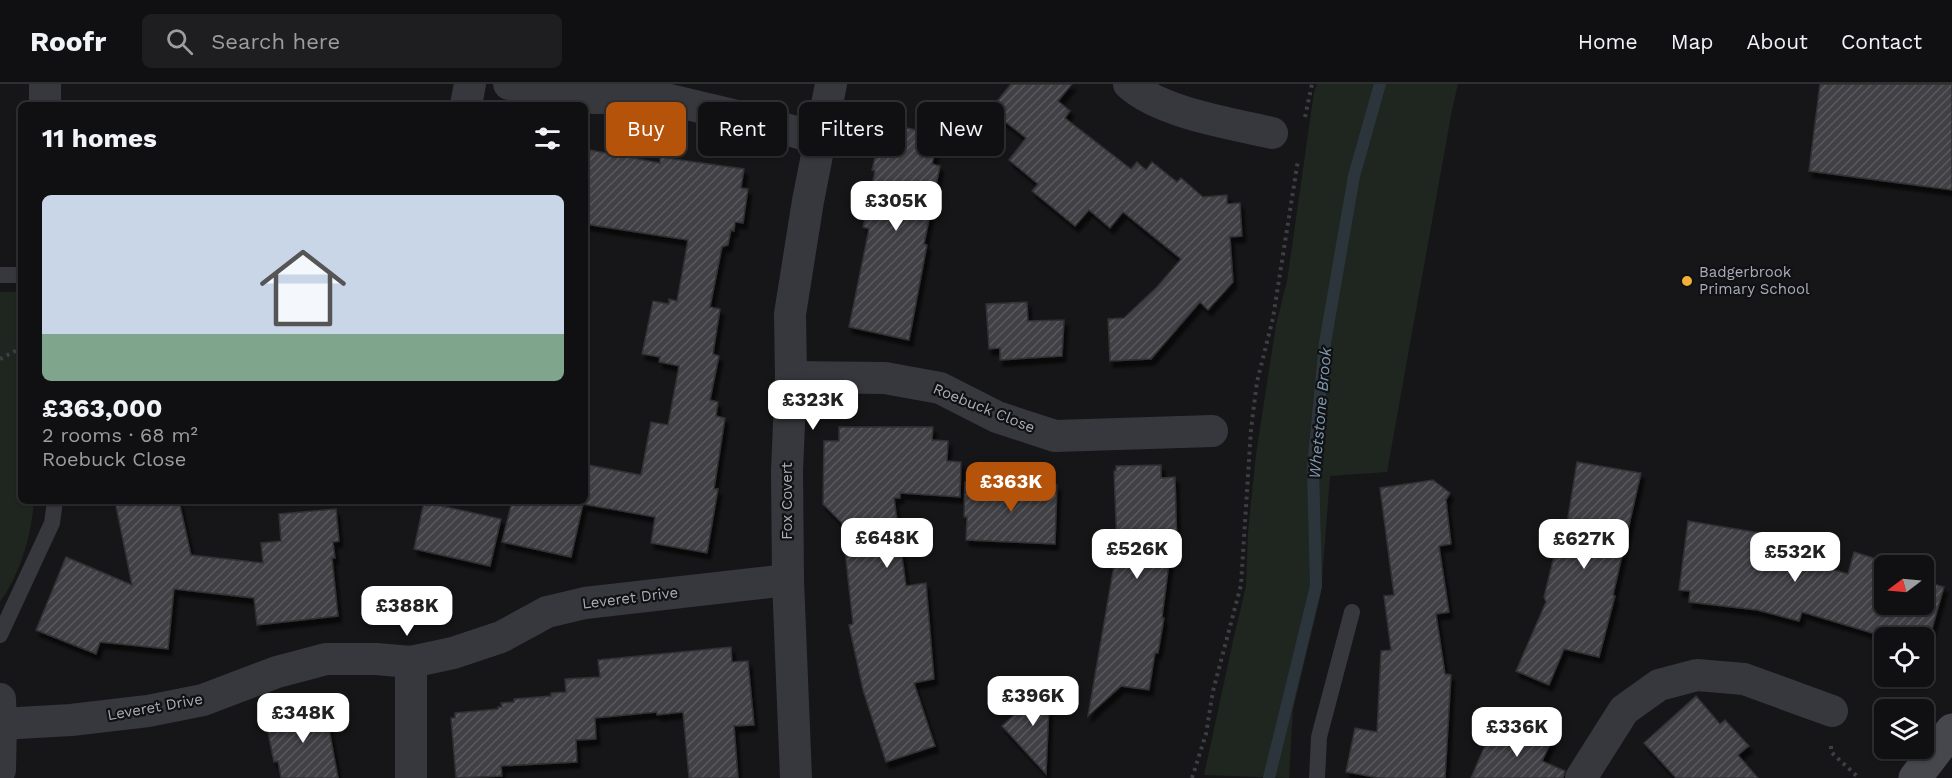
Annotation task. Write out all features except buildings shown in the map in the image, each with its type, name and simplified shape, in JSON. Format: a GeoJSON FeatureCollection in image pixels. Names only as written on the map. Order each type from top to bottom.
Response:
{"type":"FeatureCollection","features":[{"type":"Feature","properties":{"kind":"street"},"geometry":{"type":"LineString","coordinates":[[45,84],[45,102]]}},
{"type":"Feature","properties":{"kind":"street"},"geometry":{"type":"LineString","coordinates":[[467,102],[470,84]]}},
{"type":"Feature","properties":{"kind":"street"},"geometry":{"type":"LineString","coordinates":[[509,84],[594,98],[657,97],[750,118],[799,133]]}},
{"type":"Feature","properties":{"kind":"street","name":"Fox Covert"},"geometry":{"type":"LineString","coordinates":[[827,102],[831,84]]}},
{"type":"Feature","properties":{"kind":"street"},"geometry":{"type":"LineString","coordinates":[[1129,84],[1137,92],[1186,113],[1272,133]]}},
{"type":"Feature","properties":{"kind":"street","name":"Fox Covert"},"geometry":{"type":"LineString","coordinates":[[796,778],[788,580],[787,471],[790,314],[817,156]]}},
{"type":"Feature","properties":{"kind":"street","name":"Roebuck Close"},"geometry":{"type":"LineString","coordinates":[[790,376],[885,378],[940,388],[997,417],[1055,436],[1212,431]]}},
{"type":"Feature","properties":{"kind":"street","name":"Leveret Drive"},"geometry":{"type":"LineString","coordinates":[[1,724],[70,720],[148,711],[203,700],[277,672],[326,659],[411,662],[453,653],[501,637],[547,612],[585,603],[788,580]]}},
{"type":"Feature","properties":{"kind":"street"},"geometry":{"type":"LineString","coordinates":[[411,662],[411,778]]}},
{"type":"Feature","properties":{"kind":"street"},"geometry":{"type":"LineString","coordinates":[[1581,778],[1624,710],[1659,685],[1697,675],[1744,680],[1832,711]]}},
{"type":"Feature","properties":{"kind":"street"},"geometry":{"type":"LineString","coordinates":[[0,699],[0,770]]}},
{"type":"Feature","properties":{"kind":"street"},"geometry":{"type":"LineString","coordinates":[[1915,778],[1952,730]]}},
{"type":"Feature","properties":{"kind":"lane"},"geometry":{"type":"LineString","coordinates":[[0,275],[18,275]]}},
{"type":"Feature","properties":{"kind":"lane"},"geometry":{"type":"LineString","coordinates":[[0,635],[52,523],[55,504]]}},
{"type":"Feature","properties":{"kind":"lane"},"geometry":{"type":"LineString","coordinates":[[1317,778],[1319,737],[1352,612]]}},
{"type":"Feature","properties":{"kind":"path"},"geometry":{"type":"LineString","coordinates":[[1304,122],[1312,84]]}},
{"type":"Feature","properties":{"kind":"path"},"geometry":{"type":"LineString","coordinates":[[1192,778],[1206,734],[1213,691],[1241,585],[1251,429],[1257,382],[1273,318],[1299,152]]}},
{"type":"Feature","properties":{"kind":"path"},"geometry":{"type":"LineString","coordinates":[[0,359],[18,350]]}},
{"type":"Feature","properties":{"kind":"shaded area"},"geometry":{"type":"Polygon","coordinates":[[[1317,84],[1458,84],[1387,472],[1330,476],[1321,593],[1293,710],[1289,778],[1204,775],[1246,586],[1248,532],[1256,454],[1276,325],[1287,281],[1317,84]]]}},
{"type":"Feature","properties":{"kind":"shaded area"},"geometry":{"type":"Polygon","coordinates":[[[0,292],[18,292],[18,504],[34,504],[24,554],[14,579],[0,602],[0,292]]]}},
{"type":"Feature","properties":{"kind":"waterway","name":"Whetstone Brook"},"geometry":{"type":"LineString","coordinates":[[1269,778],[1316,586],[1313,467],[1325,343],[1354,176],[1380,84]]}},
{"type":"Feature","properties":{"kind":"place","name":"Badgerbrook Primary School"},"geometry":{"type":"Point","coordinates":[1687,281]}}]}
